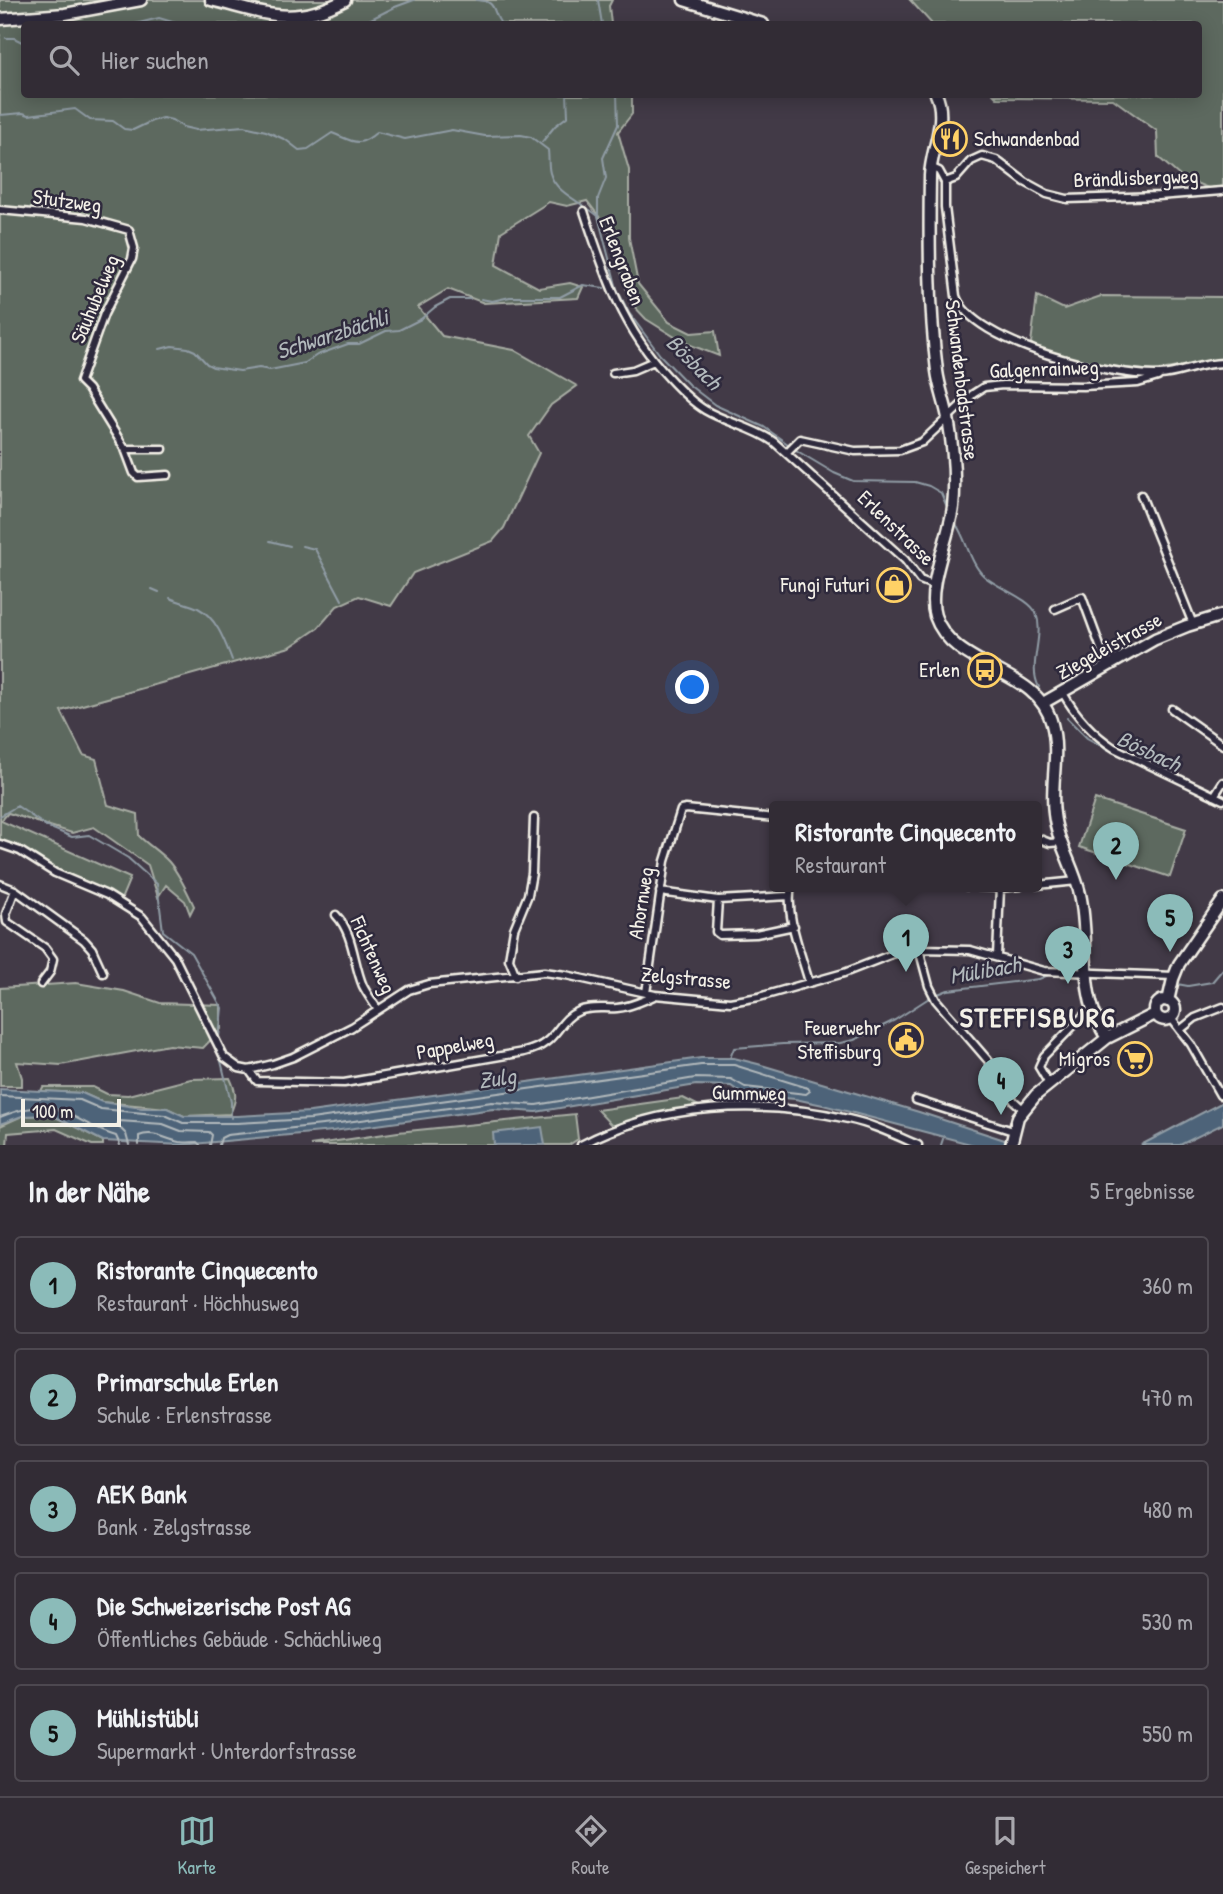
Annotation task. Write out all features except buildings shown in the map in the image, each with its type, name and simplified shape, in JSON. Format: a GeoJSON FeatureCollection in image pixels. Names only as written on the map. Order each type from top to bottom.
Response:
{"type":"FeatureCollection","features":[{"type":"Feature","properties":{"kind":"street"},"geometry":{"type":"LineString","coordinates":[[0,19],[65,14],[141,0]]}},
{"type":"Feature","properties":{"kind":"street"},"geometry":{"type":"LineString","coordinates":[[211,0],[280,17],[306,15],[345,0]]}},
{"type":"Feature","properties":{"kind":"street"},"geometry":{"type":"LineString","coordinates":[[684,0],[753,21]]}},
{"type":"Feature","properties":{"kind":"street","name":"Schwandenbadstrasse"},"geometry":{"type":"LineString","coordinates":[[935,586],[949,531],[954,494],[948,417],[937,374],[932,316],[930,167],[941,115],[937,98]]}},
{"type":"Feature","properties":{"kind":"street","name":"Brändlisbergweg"},"geometry":{"type":"LineString","coordinates":[[945,183],[956,178],[971,161],[982,156],[996,160],[1025,182],[1047,194],[1067,199],[1222,191]]}},
{"type":"Feature","properties":{"kind":"street"},"geometry":{"type":"LineString","coordinates":[[930,167],[939,171],[945,183],[954,288],[958,302],[966,314],[980,325],[1039,353],[1130,374],[1163,375]]}},
{"type":"Feature","properties":{"kind":"street","name":"Stutzweg"},"geometry":{"type":"LineString","coordinates":[[0,210],[86,218],[130,230]]}},
{"type":"Feature","properties":{"kind":"street","name":"Erlengraben"},"geometry":{"type":"LineString","coordinates":[[584,211],[619,307],[654,361],[696,404],[714,415],[790,448]]}},
{"type":"Feature","properties":{"kind":"street","name":"Säuhubelweg"},"geometry":{"type":"LineString","coordinates":[[125,449],[88,389],[80,381],[104,314],[132,259],[130,230]]}},
{"type":"Feature","properties":{"kind":"street"},"geometry":{"type":"LineString","coordinates":[[613,373],[633,370],[654,361]]}},
{"type":"Feature","properties":{"kind":"street","name":"Galgenrainweg"},"geometry":{"type":"LineString","coordinates":[[790,448],[803,439],[855,451],[900,450],[922,442],[973,394],[992,386],[1138,383],[1213,363],[1223,363]]}},
{"type":"Feature","properties":{"kind":"street","name":"Erlenstrasse"},"geometry":{"type":"LineString","coordinates":[[790,448],[905,560],[920,580],[935,586],[933,600],[936,617],[950,640],[1023,685],[1043,703]]}},
{"type":"Feature","properties":{"kind":"street"},"geometry":{"type":"LineString","coordinates":[[163,449],[125,449],[138,477],[168,475]]}},
{"type":"Feature","properties":{"kind":"street","name":"Ziegeleistrasse"},"geometry":{"type":"LineString","coordinates":[[1141,495],[1194,624]]}},
{"type":"Feature","properties":{"kind":"street"},"geometry":{"type":"LineString","coordinates":[[1055,609],[1083,597],[1107,665]]}},
{"type":"Feature","properties":{"kind":"street","name":"Ziegeleistrasse"},"geometry":{"type":"LineString","coordinates":[[1043,703],[1168,633],[1223,615]]}},
{"type":"Feature","properties":{"kind":"street"},"geometry":{"type":"LineString","coordinates":[[1063,693],[1080,720],[1101,740],[1223,800]]}},
{"type":"Feature","properties":{"kind":"street"},"geometry":{"type":"LineString","coordinates":[[1043,703],[1050,716],[1055,741],[1053,806],[1061,842],[1077,881],[1083,915],[1085,972],[1093,1011],[1107,1038]]}},
{"type":"Feature","properties":{"kind":"street"},"geometry":{"type":"LineString","coordinates":[[1172,709],[1223,744]]}},
{"type":"Feature","properties":{"kind":"street"},"geometry":{"type":"LineString","coordinates":[[1214,796],[1223,782]]}},
{"type":"Feature","properties":{"kind":"street","name":"Ahornweg"},"geometry":{"type":"LineString","coordinates":[[646,993],[665,861],[681,810],[769,817]]}},
{"type":"Feature","properties":{"kind":"street"},"geometry":{"type":"LineString","coordinates":[[516,976],[509,959],[514,929],[528,895],[532,873],[534,818]]}},
{"type":"Feature","properties":{"kind":"street"},"geometry":{"type":"LineString","coordinates":[[1042,840],[1050,843],[1061,842]]}},
{"type":"Feature","properties":{"kind":"street"},"geometry":{"type":"LineString","coordinates":[[0,844],[20,850],[55,873],[107,895],[142,917],[175,958],[224,1057],[239,1068],[249,1070]]}},
{"type":"Feature","properties":{"kind":"street"},"geometry":{"type":"LineString","coordinates":[[1042,884],[1077,881]]}},
{"type":"Feature","properties":{"kind":"street"},"geometry":{"type":"LineString","coordinates":[[0,884],[15,890],[83,940],[92,949],[103,973]]}},
{"type":"Feature","properties":{"kind":"street"},"geometry":{"type":"LineString","coordinates":[[15,890],[4,923],[45,947],[52,957],[51,969],[41,984]]}},
{"type":"Feature","properties":{"kind":"street"},"geometry":{"type":"LineString","coordinates":[[660,892],[718,900],[789,896]]}},
{"type":"Feature","properties":{"kind":"street"},"geometry":{"type":"LineString","coordinates":[[790,892],[794,926],[809,982]]}},
{"type":"Feature","properties":{"kind":"street"},"geometry":{"type":"LineString","coordinates":[[997,956],[1000,892]]}},
{"type":"Feature","properties":{"kind":"street"},"geometry":{"type":"LineString","coordinates":[[718,900],[716,932],[720,935],[756,934],[794,926]]}},
{"type":"Feature","properties":{"kind":"street"},"geometry":{"type":"LineString","coordinates":[[1168,1001],[1174,976],[1189,947],[1223,900]]}},
{"type":"Feature","properties":{"kind":"street","name":"Fichtenweg"},"geometry":{"type":"LineString","coordinates":[[336,915],[349,934],[364,987],[378,1010]]}},
{"type":"Feature","properties":{"kind":"street"},"geometry":{"type":"LineString","coordinates":[[919,949],[929,986],[936,1000],[992,1065],[1014,1101],[1023,1109]]}},
{"type":"Feature","properties":{"kind":"street","name":"Zelgstrasse"},"geometry":{"type":"LineString","coordinates":[[249,1070],[293,1057],[352,1027],[409,990],[429,984],[544,972],[655,995],[730,1002],[759,997],[844,973],[895,953],[919,949],[958,949],[997,956],[1039,970],[1174,976]]}},
{"type":"Feature","properties":{"kind":"street","name":"Pappelweg"},"geometry":{"type":"LineString","coordinates":[[249,1070],[257,1081],[344,1083],[524,1052],[537,1049],[551,1040],[568,1017],[579,1011],[633,1005],[655,995]]}},
{"type":"Feature","properties":{"kind":"street"},"geometry":{"type":"LineString","coordinates":[[1155,1014],[1157,1003],[1168,1001]]}},
{"type":"Feature","properties":{"kind":"street"},"geometry":{"type":"LineString","coordinates":[[1168,1001],[1175,1009],[1171,1018]]}},
{"type":"Feature","properties":{"kind":"street"},"geometry":{"type":"LineString","coordinates":[[1180,1030],[1195,1018],[1223,1007]]}},
{"type":"Feature","properties":{"kind":"street"},"geometry":{"type":"LineString","coordinates":[[1049,1084],[1039,1067],[1044,1056],[1084,1014],[1093,1011]]}},
{"type":"Feature","properties":{"kind":"street"},"geometry":{"type":"LineString","coordinates":[[1155,1014],[1162,1020],[1171,1018]]}},
{"type":"Feature","properties":{"kind":"street"},"geometry":{"type":"LineString","coordinates":[[916,1100],[1012,1137],[1023,1109],[1049,1084],[1107,1038],[1155,1014]]}},
{"type":"Feature","properties":{"kind":"street"},"geometry":{"type":"LineString","coordinates":[[1171,1018],[1191,1044],[1220,1095]]}},
{"type":"Feature","properties":{"kind":"street","name":"Gummweg"},"geometry":{"type":"LineString","coordinates":[[581,1145],[599,1135],[682,1112],[779,1109],[838,1117],[876,1127],[918,1145]]}},
{"type":"Feature","properties":{"kind":"shaded area"},"geometry":{"type":"Polygon","coordinates":[[[0,0],[612,0],[609,6],[611,21],[21,21],[21,98],[632,98],[632,114],[618,132],[629,170],[629,238],[638,284],[669,322],[691,333],[715,331],[719,356],[683,342],[646,319],[631,303],[607,227],[587,201],[567,206],[549,202],[501,232],[496,265],[539,288],[570,283],[583,287],[578,298],[484,303],[448,289],[418,307],[442,336],[514,350],[577,386],[551,405],[529,436],[539,453],[504,528],[493,541],[413,573],[391,606],[359,596],[337,606],[318,628],[290,647],[61,711],[83,755],[96,759],[108,805],[138,814],[139,836],[177,872],[194,906],[190,914],[185,901],[166,885],[158,897],[148,865],[94,827],[72,833],[8,813],[1,821],[130,878],[120,902],[0,844],[0,0]]]}},
{"type":"Feature","properties":{"kind":"shaded area"},"geometry":{"type":"Polygon","coordinates":[[[910,0],[1223,0],[1223,194],[1181,177],[1158,157],[1157,131],[1113,99],[997,98],[1202,98],[1202,21],[929,21],[910,0]]]}},
{"type":"Feature","properties":{"kind":"shaded area"},"geometry":{"type":"Polygon","coordinates":[[[1037,296],[1064,309],[1101,296],[1223,297],[1223,360],[1153,371],[1093,364],[1038,349],[1031,343],[1037,296]]]}},
{"type":"Feature","properties":{"kind":"shaded area"},"geometry":{"type":"Polygon","coordinates":[[[1095,799],[1186,829],[1170,877],[1079,847],[1095,799]]]}},
{"type":"Feature","properties":{"kind":"shaded area"},"geometry":{"type":"Polygon","coordinates":[[[76,983],[124,991],[160,1003],[221,1005],[221,1029],[203,1048],[169,1045],[61,1065],[17,1062],[22,1086],[0,1086],[0,988],[76,983]]]}},
{"type":"Feature","properties":{"kind":"shaded area"},"geometry":{"type":"Polygon","coordinates":[[[230,1078],[235,1096],[230,1114],[184,1116],[167,1108],[102,1102],[82,1093],[41,1091],[43,1087],[93,1087],[107,1094],[128,1095],[191,1079],[230,1078]]]}},
{"type":"Feature","properties":{"kind":"shaded area"},"geometry":{"type":"Polygon","coordinates":[[[683,1098],[699,1106],[614,1128],[597,1110],[683,1098]]]}},
{"type":"Feature","properties":{"kind":"shaded area"},"geometry":{"type":"Polygon","coordinates":[[[575,1114],[578,1139],[569,1145],[310,1145],[398,1132],[575,1114]]]}},
{"type":"Feature","properties":{"kind":"shaded area"},"geometry":{"type":"Polygon","coordinates":[[[52,1115],[103,1141],[103,1145],[92,1145],[56,1129],[8,1133],[7,1145],[0,1145],[0,1126],[22,1116],[52,1115]]]}},
{"type":"Feature","properties":{"kind":"water"},"geometry":{"type":"Polygon","coordinates":[[[701,1058],[734,1058],[758,1064],[1020,1145],[974,1145],[823,1105],[795,1099],[742,1094],[731,1086],[696,1085],[536,1112],[493,1109],[333,1131],[182,1145],[103,1141],[52,1115],[22,1116],[0,1124],[0,1089],[82,1093],[102,1102],[142,1108],[167,1108],[184,1116],[237,1116],[310,1112],[701,1058]]]}},
{"type":"Feature","properties":{"kind":"water"},"geometry":{"type":"Polygon","coordinates":[[[1223,1102],[1223,1124],[1180,1145],[1141,1145],[1223,1102]]]}},
{"type":"Feature","properties":{"kind":"water"},"geometry":{"type":"Polygon","coordinates":[[[542,1127],[545,1145],[494,1145],[493,1133],[542,1127]]]}},
{"type":"Feature","properties":{"kind":"waterway"},"geometry":{"type":"LineString","coordinates":[[367,21],[414,0]]}},
{"type":"Feature","properties":{"kind":"waterway"},"geometry":{"type":"LineString","coordinates":[[476,0],[491,4],[499,21]]}},
{"type":"Feature","properties":{"kind":"waterway","name":"Bösbach"},"geometry":{"type":"LineString","coordinates":[[598,0],[602,21]]}},
{"type":"Feature","properties":{"kind":"waterway"},"geometry":{"type":"LineString","coordinates":[[147,21],[159,18],[169,21]]}},
{"type":"Feature","properties":{"kind":"waterway"},"geometry":{"type":"LineString","coordinates":[[6,38],[21,42]]}},
{"type":"Feature","properties":{"kind":"waterway"},"geometry":{"type":"LineString","coordinates":[[542,142],[555,126],[568,116],[567,98]]}},
{"type":"Feature","properties":{"kind":"waterway","name":"Bösbach"},"geometry":{"type":"LineString","coordinates":[[617,98],[618,125],[603,158],[606,178],[598,198],[598,216],[617,289],[629,313],[660,355],[689,385],[715,405],[764,427],[834,473],[853,481],[915,482],[929,486],[941,493],[947,507]]}},
{"type":"Feature","properties":{"kind":"waterway"},"geometry":{"type":"LineString","coordinates":[[0,115],[29,115],[75,109],[90,120],[113,121],[124,129],[133,130],[163,118],[196,130],[244,126],[266,131],[286,140],[299,150],[308,149],[332,133],[355,142],[365,140],[377,132],[405,139],[452,130],[485,136],[521,135],[531,137],[548,150],[553,180],[570,197],[598,216]]}},
{"type":"Feature","properties":{"kind":"waterway","name":"Schwarzbächli"},"geometry":{"type":"LineString","coordinates":[[481,299],[492,301],[510,297],[560,297],[583,285],[604,288]]}},
{"type":"Feature","properties":{"kind":"waterway","name":"Schwarzbächli"},"geometry":{"type":"LineString","coordinates":[[160,349],[172,346],[188,348],[213,367],[240,371],[259,368],[270,370],[305,363],[317,355],[348,344],[359,344],[386,331],[399,330],[450,299],[470,299]]}},
{"type":"Feature","properties":{"kind":"waterway","name":"Bösbach"},"geometry":{"type":"LineString","coordinates":[[956,524],[979,571],[1027,603],[1036,613],[1039,632],[1035,670],[1039,687]]}},
{"type":"Feature","properties":{"kind":"waterway"},"geometry":{"type":"LineString","coordinates":[[270,541],[290,546]]}},
{"type":"Feature","properties":{"kind":"waterway"},"geometry":{"type":"LineString","coordinates":[[302,546],[315,549],[342,600]]}},
{"type":"Feature","properties":{"kind":"waterway"},"geometry":{"type":"LineString","coordinates":[[152,589],[159,592]]}},
{"type":"Feature","properties":{"kind":"waterway"},"geometry":{"type":"LineString","coordinates":[[170,598],[205,612],[220,631],[232,660]]}},
{"type":"Feature","properties":{"kind":"waterway","name":"Bösbach"},"geometry":{"type":"LineString","coordinates":[[1067,718],[1087,738],[1190,788]]}},
{"type":"Feature","properties":{"kind":"waterway"},"geometry":{"type":"LineString","coordinates":[[0,816],[17,806],[46,826],[72,837],[89,835],[128,858],[157,884],[163,931],[191,953],[222,1008],[219,1037]]}},
{"type":"Feature","properties":{"kind":"waterway","name":"Mülibach"},"geometry":{"type":"LineString","coordinates":[[1177,984],[1188,986],[1212,982],[1223,969]]}},
{"type":"Feature","properties":{"kind":"waterway","name":"Mülibach"},"geometry":{"type":"LineString","coordinates":[[938,994],[948,990],[1057,975]]}},
{"type":"Feature","properties":{"kind":"waterway","name":"Mülibach"},"geometry":{"type":"LineString","coordinates":[[1096,976],[1106,976]]}},
{"type":"Feature","properties":{"kind":"waterway","name":"Mülibach"},"geometry":{"type":"LineString","coordinates":[[730,1058],[734,1048],[854,1040],[895,1020],[929,998]]}},
{"type":"Feature","properties":{"kind":"waterway"},"geometry":{"type":"LineString","coordinates":[[220,1057],[231,1102],[231,1118]]}},
{"type":"Feature","properties":{"kind":"waterway"},"geometry":{"type":"LineString","coordinates":[[941,1145],[944,1136]]}},
{"type":"Feature","properties":{"kind":"place","name":"Schwandenbad"},"geometry":{"type":"Point","coordinates":[950,139]}},
{"type":"Feature","properties":{"kind":"place","name":"Fungi Futuri"},"geometry":{"type":"Point","coordinates":[894,585]}},
{"type":"Feature","properties":{"kind":"place","name":"Erlen"},"geometry":{"type":"Point","coordinates":[985,670]}},
{"type":"Feature","properties":{"kind":"place","name":"Primarschule Erlen"},"geometry":{"type":"Point","coordinates":[1116,880]}},
{"type":"Feature","properties":{"kind":"place","name":"Mühlistübli"},"geometry":{"type":"Point","coordinates":[1170,952]}},
{"type":"Feature","properties":{"kind":"place","name":"Ristorante Cinquecento"},"geometry":{"type":"Point","coordinates":[906,972]}},
{"type":"Feature","properties":{"kind":"place","name":"AEK Bank"},"geometry":{"type":"Point","coordinates":[1068,984]}},
{"type":"Feature","properties":{"kind":"place","name":"Feuerwehr Steffisburg"},"geometry":{"type":"Point","coordinates":[906,1040]}},
{"type":"Feature","properties":{"kind":"place","name":"Migros"},"geometry":{"type":"Point","coordinates":[1135,1059]}},
{"type":"Feature","properties":{"kind":"place","name":"Die Schweizerische Post AG"},"geometry":{"type":"Point","coordinates":[1001,1115]}},
{"type":"Feature","properties":{"kind":"district","name":"STEFFISBURG"},"geometry":{"type":"Point","coordinates":[1038,1017]}},
{"type":"Feature","properties":{"kind":"water label","name":"Zulg"},"geometry":{"type":"Point","coordinates":[497,1078]}}]}
